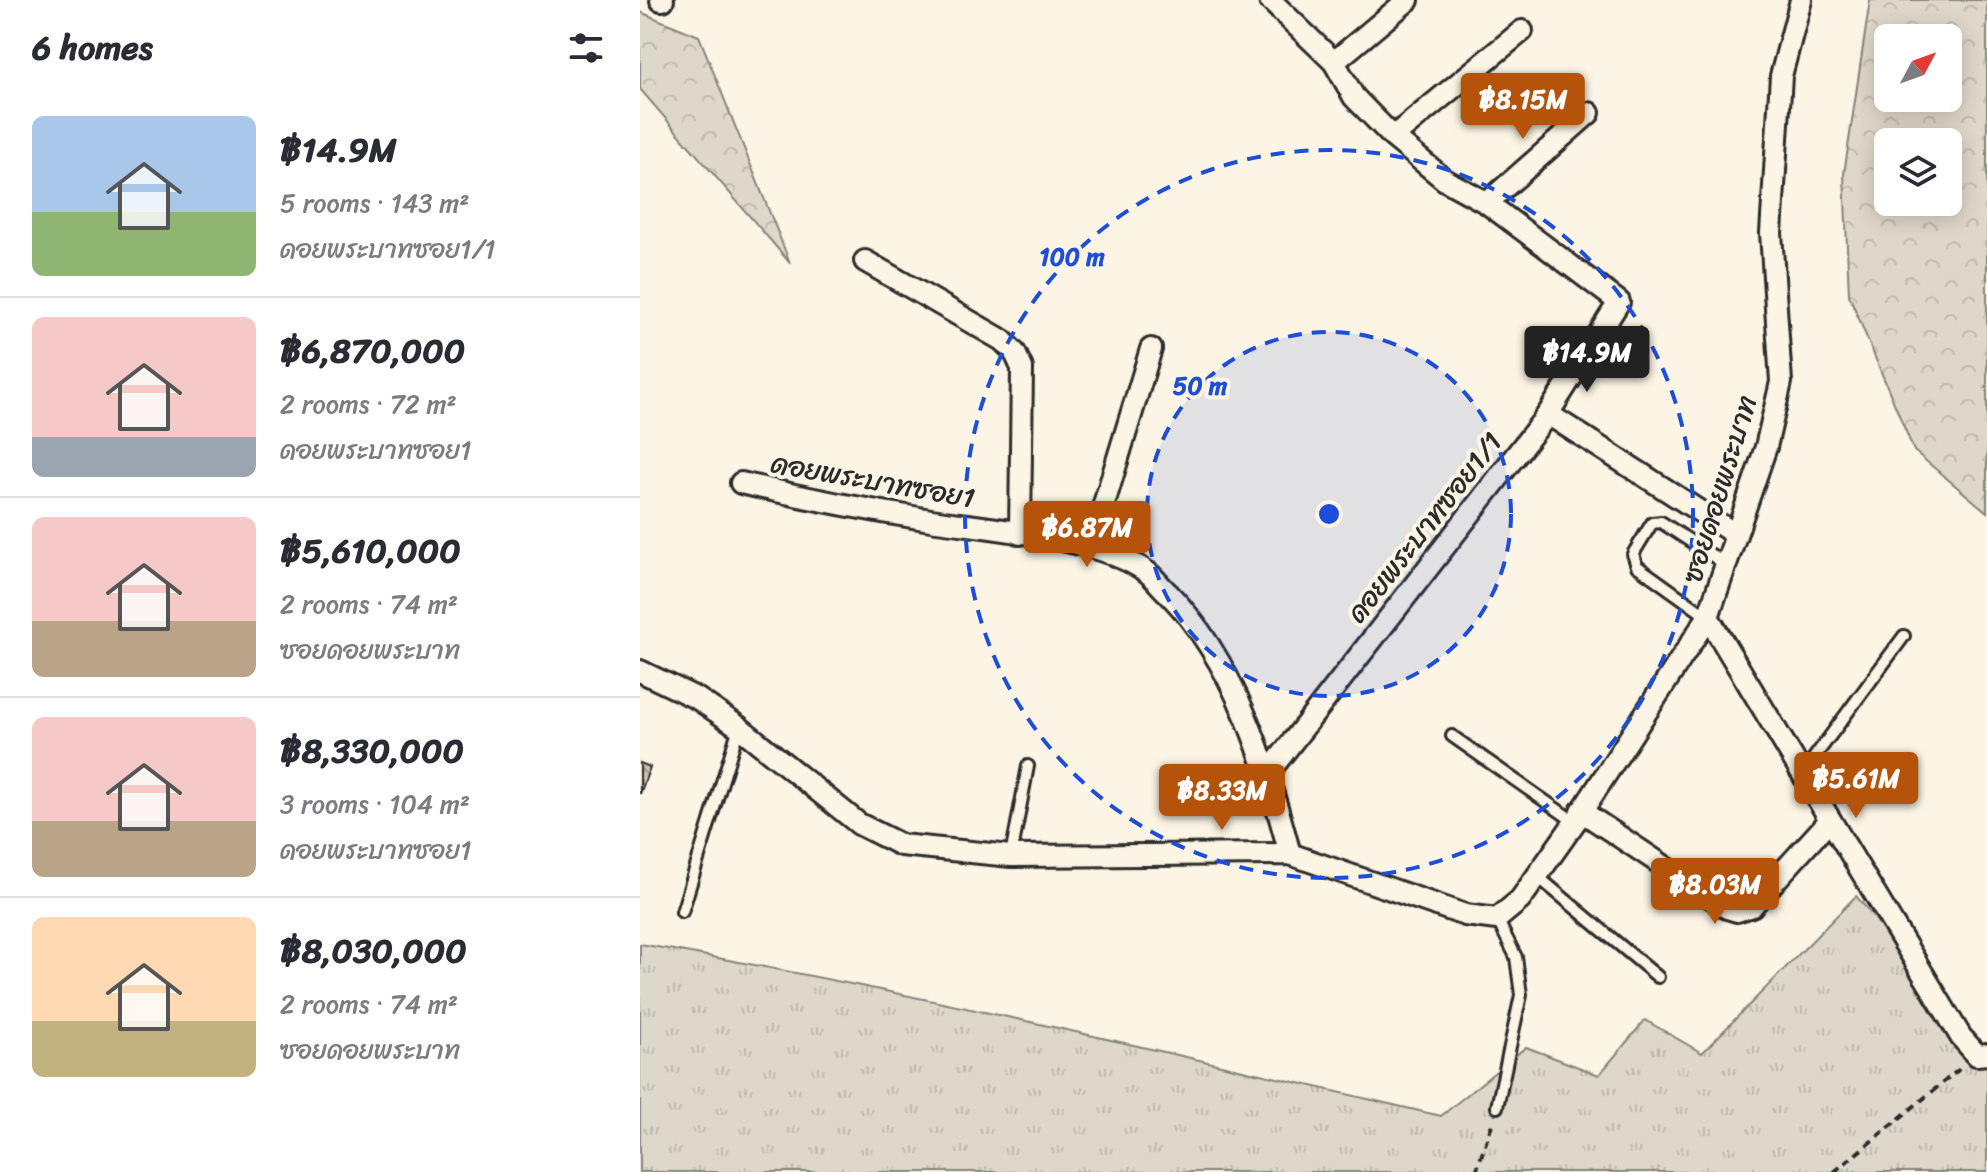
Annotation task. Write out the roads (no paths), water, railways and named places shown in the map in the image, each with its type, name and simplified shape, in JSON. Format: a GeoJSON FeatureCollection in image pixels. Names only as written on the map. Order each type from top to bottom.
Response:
{"type":"FeatureCollection","features":[{"type":"Feature","properties":{"kind":"street","name":"ดอยพระบาทซอย1/1"},"geometry":{"type":"LineString","coordinates":[[1268,773],[1548,414],[1619,302],[1487,203],[1445,180],[1393,137],[1354,97],[1334,62],[1270,0]]}},
{"type":"Feature","properties":{"kind":"street"},"geometry":{"type":"LineString","coordinates":[[1334,62],[1408,0]]}},
{"type":"Feature","properties":{"kind":"street","name":"ซอยดอยพระบาท"},"geometry":{"type":"LineString","coordinates":[[1801,0],[1781,76],[1771,233],[1781,382],[1766,447],[1708,617],[1961,1037],[1982,1055]]}},
{"type":"Feature","properties":{"kind":"street"},"geometry":{"type":"LineString","coordinates":[[1393,137],[1522,31]]}},
{"type":"Feature","properties":{"kind":"street"},"geometry":{"type":"LineString","coordinates":[[1487,203],[1589,113]]}},
{"type":"Feature","properties":{"kind":"street"},"geometry":{"type":"LineString","coordinates":[[865,261],[1002,340],[1015,353],[1022,368],[1020,534]]}},
{"type":"Feature","properties":{"kind":"street"},"geometry":{"type":"LineString","coordinates":[[1091,547],[1151,349]]}},
{"type":"Feature","properties":{"kind":"street"},"geometry":{"type":"LineString","coordinates":[[1548,414],[1735,534]]}},
{"type":"Feature","properties":{"kind":"street","name":"ดอยพระบาทซอย1"},"geometry":{"type":"LineString","coordinates":[[741,483],[829,503],[1091,547],[1148,572],[1183,609],[1207,642],[1240,703],[1268,773],[1290,854]]}},
{"type":"Feature","properties":{"kind":"street"},"geometry":{"type":"LineString","coordinates":[[640,671],[698,699],[739,727],[859,824],[901,845],[1011,856],[1290,854],[1465,915],[1497,919],[1520,900],[1537,876],[1708,617]]}},
{"type":"Feature","properties":{"kind":"street"},"geometry":{"type":"LineString","coordinates":[[1578,816],[1727,908],[1737,911],[1752,906],[1830,820]]}},
{"type":"Feature","properties":{"kind":"lane"},"geometry":{"type":"LineString","coordinates":[[1708,617],[1637,566],[1633,554],[1652,523],[1661,522],[1725,564]]}},
{"type":"Feature","properties":{"kind":"lane"},"geometry":{"type":"LineString","coordinates":[[1802,774],[1904,636]]}},
{"type":"Feature","properties":{"kind":"lane"},"geometry":{"type":"LineString","coordinates":[[682,912],[739,727]]}},
{"type":"Feature","properties":{"kind":"lane"},"geometry":{"type":"LineString","coordinates":[[1452,736],[1578,816]]}},
{"type":"Feature","properties":{"kind":"lane"},"geometry":{"type":"LineString","coordinates":[[1011,856],[1028,766]]}},
{"type":"Feature","properties":{"kind":"lane"},"geometry":{"type":"LineString","coordinates":[[1537,876],[1658,977]]}},
{"type":"Feature","properties":{"kind":"lane"},"geometry":{"type":"LineString","coordinates":[[1497,919],[1516,957],[1521,995],[1497,1107]]}}]}
